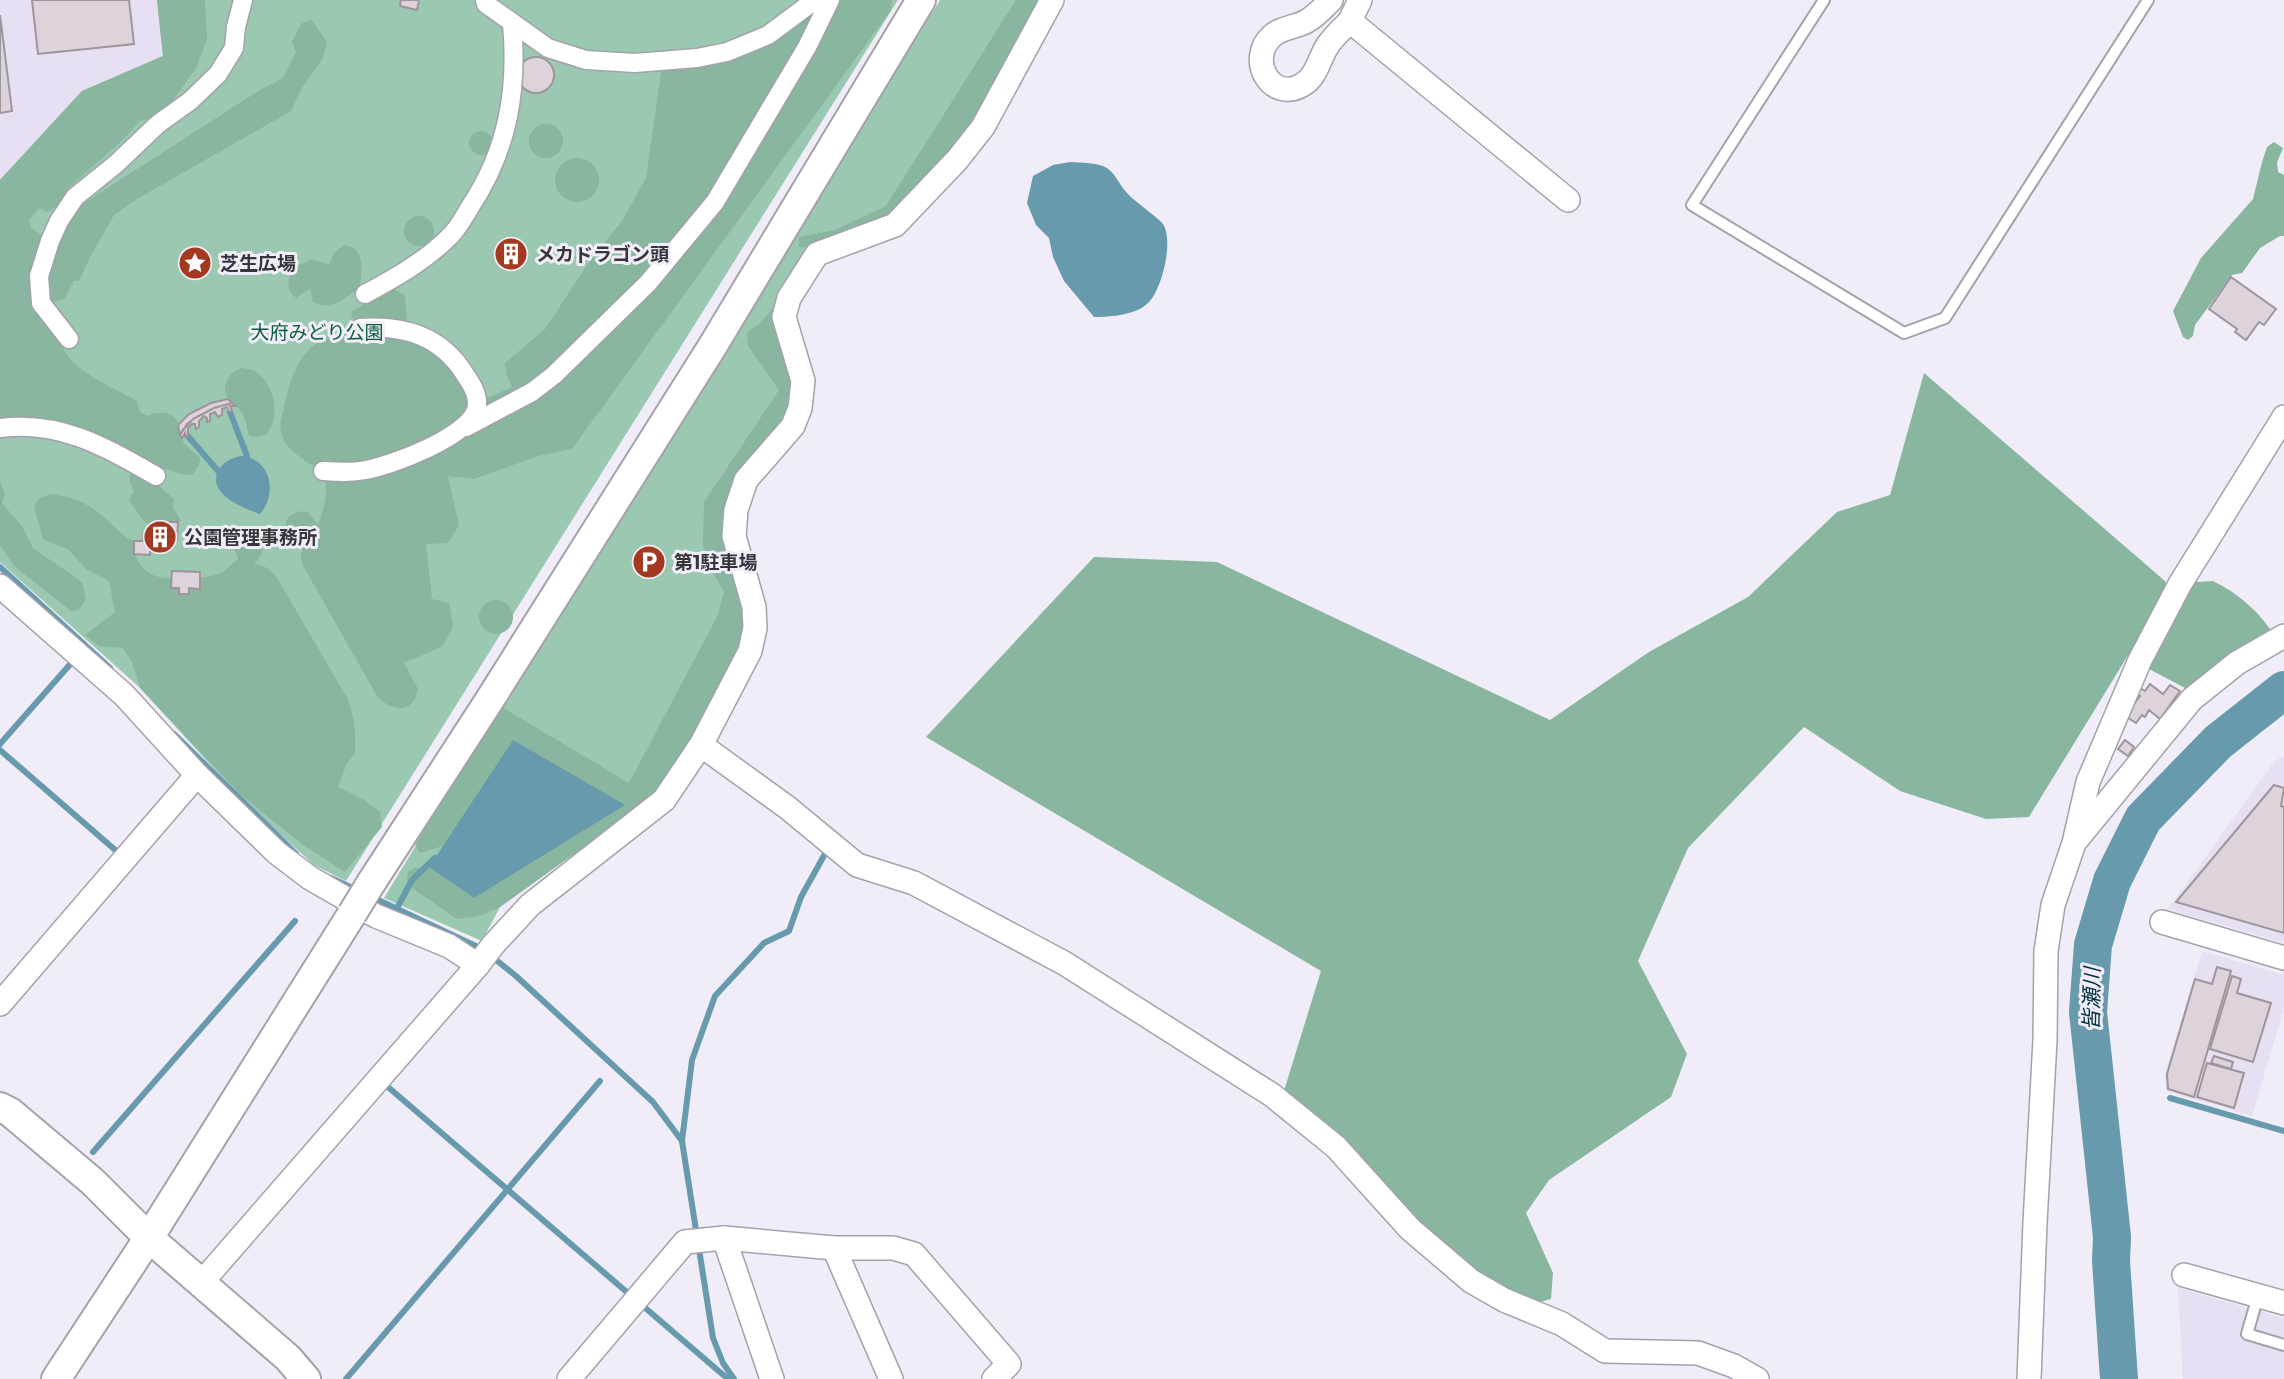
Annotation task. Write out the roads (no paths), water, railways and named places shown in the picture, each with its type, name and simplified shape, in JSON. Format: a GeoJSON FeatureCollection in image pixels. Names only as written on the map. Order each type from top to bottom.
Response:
{"type":"FeatureCollection","features":[{"type":"Feature","properties":{"kind":"street"},"geometry":{"type":"LineString","coordinates":[[69,339],[41,303],[39,276],[59,221],[75,197],[116,164],[158,124],[190,101],[218,74],[234,48],[243,0]]}},
{"type":"Feature","properties":{"kind":"street"},"geometry":{"type":"LineString","coordinates":[[485,0],[486,4],[548,48],[586,60],[635,63],[697,58],[727,52],[768,35],[815,0]]}},
{"type":"Feature","properties":{"kind":"street"},"geometry":{"type":"LineString","coordinates":[[323,471],[342,473],[367,470],[412,456],[531,392],[554,375],[648,283],[715,202],[801,58],[830,0]]}},
{"type":"Feature","properties":{"kind":"street"},"geometry":{"type":"LineString","coordinates":[[56,1379],[712,347],[920,0]]}},
{"type":"Feature","properties":{"kind":"street"},"geometry":{"type":"LineString","coordinates":[[202,1282],[530,905],[664,800],[701,745],[750,651],[755,628],[754,607],[734,536],[736,510],[746,480],[793,426],[800,408],[803,381],[784,317],[789,298],[817,254],[895,225],[957,160],[983,127],[1052,0]]}},
{"type":"Feature","properties":{"kind":"street"},"geometry":{"type":"LineString","coordinates":[[1331,0],[1308,21],[1272,35],[1261,52],[1260,64],[1266,79],[1282,88],[1299,88],[1311,80],[1328,44],[1355,10],[1567,200]]}},
{"type":"Feature","properties":{"kind":"street"},"geometry":{"type":"LineString","coordinates":[[365,294],[427,257],[452,235],[479,194],[500,151],[512,102],[515,53],[512,23]]}},
{"type":"Feature","properties":{"kind":"street"},"geometry":{"type":"LineString","coordinates":[[360,328],[381,327],[422,336],[436,342],[454,357],[472,385],[478,402],[466,427]]}},
{"type":"Feature","properties":{"kind":"street"},"geometry":{"type":"LineString","coordinates":[[2029,1379],[2045,1040],[2046,951],[2053,905],[2074,843],[2088,782],[2140,660],[2180,584],[2284,417]]}},
{"type":"Feature","properties":{"kind":"street"},"geometry":{"type":"LineString","coordinates":[[0,428],[24,425],[81,436],[156,476]]}},
{"type":"Feature","properties":{"kind":"street"},"geometry":{"type":"LineString","coordinates":[[0,586],[124,695],[197,775],[277,853],[310,878],[376,916],[449,946],[484,957]]}},
{"type":"Feature","properties":{"kind":"street"},"geometry":{"type":"LineString","coordinates":[[2074,843],[2192,699],[2237,663],[2284,636]]}},
{"type":"Feature","properties":{"kind":"street"},"geometry":{"type":"LineString","coordinates":[[701,745],[788,808],[856,865],[914,883],[1064,963],[1272,1095],[1336,1147],[1410,1229],[1471,1281],[1504,1300],[1562,1324],[1605,1351],[1698,1353],[1734,1366],[1757,1379]]}},
{"type":"Feature","properties":{"kind":"street"},"geometry":{"type":"LineString","coordinates":[[0,1004],[197,775]]}},
{"type":"Feature","properties":{"kind":"street"},"geometry":{"type":"LineString","coordinates":[[2162,922],[2284,958]]}},
{"type":"Feature","properties":{"kind":"street"},"geometry":{"type":"LineString","coordinates":[[0,1107],[10,1112],[93,1182],[148,1237],[288,1358],[306,1379]]}},
{"type":"Feature","properties":{"kind":"street"},"geometry":{"type":"LineString","coordinates":[[717,1238],[772,1379]]}},
{"type":"Feature","properties":{"kind":"street"},"geometry":{"type":"LineString","coordinates":[[569,1379],[685,1242],[717,1238],[834,1248],[893,1248],[914,1254],[1009,1364],[993,1379]]}},
{"type":"Feature","properties":{"kind":"street"},"geometry":{"type":"LineString","coordinates":[[834,1248],[891,1379]]}},
{"type":"Feature","properties":{"kind":"street"},"geometry":{"type":"LineString","coordinates":[[2184,1275],[2284,1303]]}},
{"type":"Feature","properties":{"kind":"lane"},"geometry":{"type":"LineString","coordinates":[[1824,0],[1692,205],[1904,333],[1945,318],[2148,0]]}},
{"type":"Feature","properties":{"kind":"lane"},"geometry":{"type":"LineString","coordinates":[[2258,1296],[2247,1334],[2284,1345]]}},
{"type":"Feature","properties":{"kind":"water"},"geometry":{"type":"Polygon","coordinates":[[[1070,162],[1107,168],[1135,201],[1163,224],[1167,252],[1162,275],[1150,301],[1139,309],[1116,316],[1094,317],[1064,281],[1053,257],[1049,238],[1036,225],[1027,203],[1033,176],[1053,165],[1070,162]]]}},
{"type":"Feature","properties":{"kind":"water"},"geometry":{"type":"Polygon","coordinates":[[[241,456],[259,463],[268,478],[269,497],[260,514],[229,499],[218,487],[216,479],[220,468],[228,461],[241,456]]]}},
{"type":"Feature","properties":{"kind":"water"},"geometry":{"type":"Polygon","coordinates":[[[513,740],[625,805],[474,898],[429,867],[513,740]]]}},
{"type":"Feature","properties":{"kind":"waterway"},"geometry":{"type":"LineString","coordinates":[[230,412],[247,456]]}},
{"type":"Feature","properties":{"kind":"waterway"},"geometry":{"type":"LineString","coordinates":[[187,435],[218,471]]}},
{"type":"Feature","properties":{"kind":"waterway"},"geometry":{"type":"LineString","coordinates":[[0,567],[110,668]]}},
{"type":"Feature","properties":{"kind":"waterway"},"geometry":{"type":"LineString","coordinates":[[0,744],[73,661]]}},
{"type":"Feature","properties":{"kind":"waterway","name":"皆瀬川"},"geometry":{"type":"LineString","coordinates":[[2119,1379],[2111,1261],[2112,1237],[2088,1012],[2093,945],[2112,881],[2143,819],[2218,742],[2284,690]]}},
{"type":"Feature","properties":{"kind":"waterway"},"geometry":{"type":"LineString","coordinates":[[174,734],[296,854]]}},
{"type":"Feature","properties":{"kind":"waterway"},"geometry":{"type":"LineString","coordinates":[[0,750],[121,855]]}},
{"type":"Feature","properties":{"kind":"waterway"},"geometry":{"type":"LineString","coordinates":[[682,1141],[692,1060],[715,996],[764,943],[789,931],[801,897],[826,852]]}},
{"type":"Feature","properties":{"kind":"waterway"},"geometry":{"type":"LineString","coordinates":[[397,908],[412,880],[435,858]]}},
{"type":"Feature","properties":{"kind":"waterway"},"geometry":{"type":"LineString","coordinates":[[331,878],[359,891]]}},
{"type":"Feature","properties":{"kind":"waterway"},"geometry":{"type":"LineString","coordinates":[[372,897],[482,949]]}},
{"type":"Feature","properties":{"kind":"waterway"},"geometry":{"type":"LineString","coordinates":[[93,1152],[295,921]]}},
{"type":"Feature","properties":{"kind":"waterway"},"geometry":{"type":"LineString","coordinates":[[491,956],[653,1102],[682,1141],[713,1338],[723,1363],[734,1379]]}},
{"type":"Feature","properties":{"kind":"waterway"},"geometry":{"type":"LineString","coordinates":[[381,1081],[728,1379]]}},
{"type":"Feature","properties":{"kind":"waterway"},"geometry":{"type":"LineString","coordinates":[[346,1379],[600,1081]]}},
{"type":"Feature","properties":{"kind":"waterway"},"geometry":{"type":"LineString","coordinates":[[2170,1098],[2284,1131]]}},
{"type":"Feature","properties":{"kind":"place","name":"メカドラゴン頭"},"geometry":{"type":"Point","coordinates":[511,254]}},
{"type":"Feature","properties":{"kind":"place","name":"芝生広場"},"geometry":{"type":"Point","coordinates":[195,263]}},
{"type":"Feature","properties":{"kind":"place","name":"公園管理事務所"},"geometry":{"type":"Point","coordinates":[160,537]}},
{"type":"Feature","properties":{"kind":"place","name":"第1駐車場"},"geometry":{"type":"Point","coordinates":[649,562]}},
{"type":"Feature","properties":{"kind":"park label","name":"大府みどり公園"},"geometry":{"type":"Point","coordinates":[317,332]}}]}
